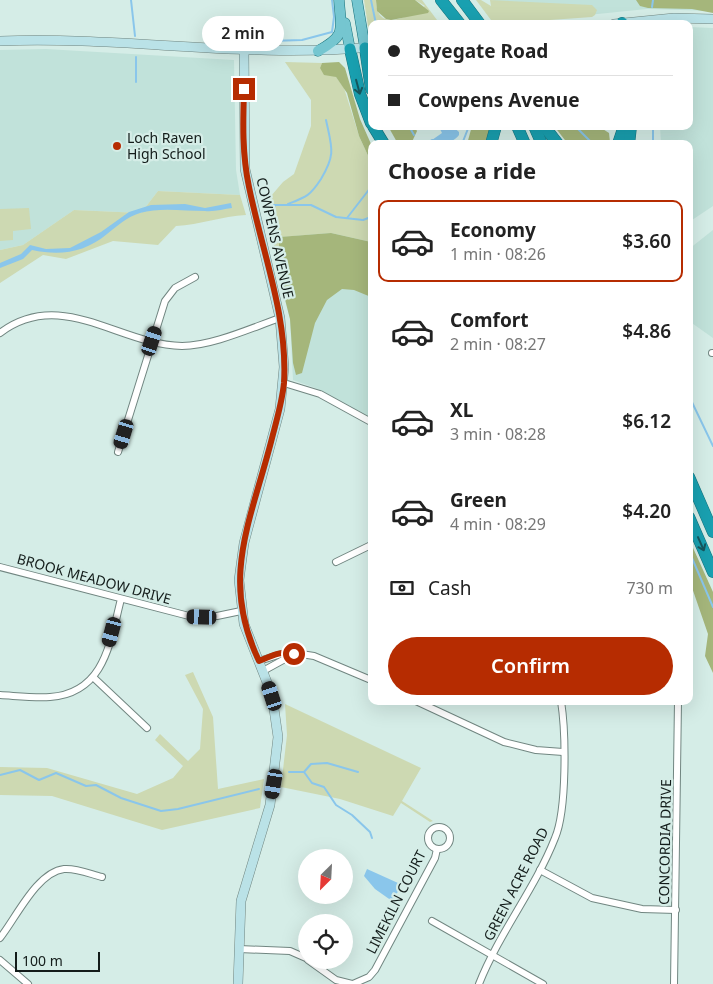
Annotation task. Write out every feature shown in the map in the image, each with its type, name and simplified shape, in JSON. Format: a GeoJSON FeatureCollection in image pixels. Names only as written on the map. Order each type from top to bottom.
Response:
{"type":"FeatureCollection","features":[{"type":"Feature","properties":{"kind":"highway"},"geometry":{"type":"LineString","coordinates":[[441,0],[457,20]]}},
{"type":"Feature","properties":{"kind":"highway"},"geometry":{"type":"LineString","coordinates":[[463,1],[477,20]]}},
{"type":"Feature","properties":{"kind":"highway"},"geometry":{"type":"LineString","coordinates":[[350,49],[360,94],[368,115]]}},
{"type":"Feature","properties":{"kind":"highway"},"geometry":{"type":"LineString","coordinates":[[547,130],[555,140]]}},
{"type":"Feature","properties":{"kind":"highway"},"geometry":{"type":"LineString","coordinates":[[693,486],[713,532]]}},
{"type":"Feature","properties":{"kind":"highway"},"geometry":{"type":"LineString","coordinates":[[693,526],[713,572]]}},
{"type":"Feature","properties":{"kind":"main road"},"geometry":{"type":"LineString","coordinates":[[340,0],[350,49]]}},
{"type":"Feature","properties":{"kind":"main road"},"geometry":{"type":"LineString","coordinates":[[318,51],[334,42],[340,34],[340,0]]}},
{"type":"Feature","properties":{"kind":"main road"},"geometry":{"type":"LineString","coordinates":[[357,0],[368,47]]}},
{"type":"Feature","properties":{"kind":"main road"},"geometry":{"type":"LineString","coordinates":[[360,18],[368,31]]}},
{"type":"Feature","properties":{"kind":"street"},"geometry":{"type":"LineString","coordinates":[[656,20],[674,18],[713,19]]}},
{"type":"Feature","properties":{"kind":"street"},"geometry":{"type":"LineString","coordinates":[[0,41],[85,41],[244,50],[318,51],[368,47]]}},
{"type":"Feature","properties":{"kind":"street","name":"COWPENS AVENUE"},"geometry":{"type":"LineString","coordinates":[[238,984],[242,895],[267,815],[277,758],[277,717],[264,671],[247,634],[241,612],[238,580],[242,554],[279,414],[284,383],[283,340],[280,318],[246,169],[244,50]]}},
{"type":"Feature","properties":{"kind":"street"},"geometry":{"type":"LineString","coordinates":[[118,452],[152,341],[169,294],[182,283],[195,277]]}},
{"type":"Feature","properties":{"kind":"street"},"geometry":{"type":"LineString","coordinates":[[0,333],[30,318],[62,315],[152,341],[171,345],[197,345],[280,318]]}},
{"type":"Feature","properties":{"kind":"street"},"geometry":{"type":"LineString","coordinates":[[284,383],[320,394],[368,420]]}},
{"type":"Feature","properties":{"kind":"street"},"geometry":{"type":"LineString","coordinates":[[336,562],[368,546]]}},
{"type":"Feature","properties":{"kind":"street","name":"BROOK MEADOW DRIVE"},"geometry":{"type":"LineString","coordinates":[[0,567],[121,600],[189,616],[217,616],[241,612]]}},
{"type":"Feature","properties":{"kind":"street"},"geometry":{"type":"LineString","coordinates":[[0,695],[60,696],[77,690],[94,678],[106,654],[121,600]]}},
{"type":"Feature","properties":{"kind":"street"},"geometry":{"type":"LineString","coordinates":[[259,661],[288,652],[314,656],[331,661],[368,679]]}},
{"type":"Feature","properties":{"kind":"street"},"geometry":{"type":"LineString","coordinates":[[264,671],[294,654]]}},
{"type":"Feature","properties":{"kind":"street"},"geometry":{"type":"LineString","coordinates":[[94,678],[147,728]]}},
{"type":"Feature","properties":{"kind":"street"},"geometry":{"type":"LineString","coordinates":[[425,705],[512,744],[536,750],[563,752]]}},
{"type":"Feature","properties":{"kind":"street","name":"GREEN ACRE ROAD"},"geometry":{"type":"LineString","coordinates":[[479,984],[556,836],[560,822],[563,752],[561,705]]}},
{"type":"Feature","properties":{"kind":"street","name":"CONCORDIA DRIVE"},"geometry":{"type":"LineString","coordinates":[[674,984],[678,705]]}},
{"type":"Feature","properties":{"kind":"street","name":"LIMEKILN COURT"},"geometry":{"type":"LineString","coordinates":[[321,969],[336,980],[353,984],[369,977],[375,970],[435,858],[437,849]]}},
{"type":"Feature","properties":{"kind":"street"},"geometry":{"type":"LineString","coordinates":[[0,938],[46,876],[64,869],[82,871],[102,877]]}},
{"type":"Feature","properties":{"kind":"street"},"geometry":{"type":"LineString","coordinates":[[540,870],[592,898],[642,909],[676,910]]}},
{"type":"Feature","properties":{"kind":"street"},"geometry":{"type":"LineString","coordinates":[[432,922],[543,984]]}},
{"type":"Feature","properties":{"kind":"street","name":"LIMEKILN COURT"},"geometry":{"type":"LineString","coordinates":[[239,949],[290,951],[298,955]]}},
{"type":"Feature","properties":{"kind":"street"},"geometry":{"type":"LineString","coordinates":[[0,960],[28,984]]}},
{"type":"Feature","properties":{"kind":"shaded area"},"geometry":{"type":"Polygon","coordinates":[[[493,0],[713,0],[713,11],[647,9],[538,20],[506,20],[493,0]]]}},
{"type":"Feature","properties":{"kind":"shaded area"},"geometry":{"type":"Polygon","coordinates":[[[693,27],[713,28],[713,206],[693,219],[693,140],[661,140],[660,130],[693,130],[693,27]]]}},
{"type":"Feature","properties":{"kind":"shaded area","name":"Loch Raven High School"},"geometry":{"type":"Polygon","coordinates":[[[46,49],[234,60],[236,170],[240,195],[158,191],[141,213],[74,210],[23,245],[0,250],[0,50],[46,49]]]}},
{"type":"Feature","properties":{"kind":"shaded area"},"geometry":{"type":"Polygon","coordinates":[[[713,230],[713,338],[693,324],[693,246],[713,230]]]}},
{"type":"Feature","properties":{"kind":"shaded area"},"geometry":{"type":"Polygon","coordinates":[[[331,233],[368,241],[368,417],[318,389],[293,380],[290,319],[279,276],[308,235],[331,233]]]}},
{"type":"Feature","properties":{"kind":"green space"},"geometry":{"type":"Polygon","coordinates":[[[364,0],[376,0],[377,10],[382,17],[395,20],[368,20],[368,26],[364,0]]]}},
{"type":"Feature","properties":{"kind":"green space"},"geometry":{"type":"Polygon","coordinates":[[[376,0],[415,0],[429,11],[428,13],[391,20],[386,19],[377,11],[376,0]]]}},
{"type":"Feature","properties":{"kind":"green space"},"geometry":{"type":"Polygon","coordinates":[[[415,0],[422,0],[437,20],[395,20],[425,6],[415,0]]]}},
{"type":"Feature","properties":{"kind":"green space"},"geometry":{"type":"Polygon","coordinates":[[[476,0],[481,0],[491,6],[490,0],[592,5],[597,10],[592,17],[550,20],[491,20],[476,0]]]}},
{"type":"Feature","properties":{"kind":"green space"},"geometry":{"type":"Polygon","coordinates":[[[636,0],[713,0],[713,13],[692,9],[648,8],[640,6],[636,0]]]}},
{"type":"Feature","properties":{"kind":"green space"},"geometry":{"type":"Polygon","coordinates":[[[285,62],[322,63],[320,68],[336,77],[344,88],[359,136],[368,156],[368,241],[331,233],[280,237],[279,276],[269,215],[271,196],[283,182],[294,174],[311,126],[311,100],[285,62]]]}},
{"type":"Feature","properties":{"kind":"green space"},"geometry":{"type":"Polygon","coordinates":[[[339,62],[345,68],[360,119],[369,140],[368,156],[359,136],[347,93],[336,77],[324,75],[320,68],[322,63],[339,62]]]}},
{"type":"Feature","properties":{"kind":"green space"},"geometry":{"type":"Polygon","coordinates":[[[390,130],[417,131],[413,140],[396,140],[390,130]]]}},
{"type":"Feature","properties":{"kind":"green space"},"geometry":{"type":"Polygon","coordinates":[[[471,130],[490,130],[486,140],[468,140],[471,130]]]}},
{"type":"Feature","properties":{"kind":"green space"},"geometry":{"type":"Polygon","coordinates":[[[557,130],[604,130],[609,133],[610,140],[565,140],[557,130]]]}},
{"type":"Feature","properties":{"kind":"green space"},"geometry":{"type":"Polygon","coordinates":[[[158,191],[240,195],[246,215],[176,226],[158,245],[113,241],[66,259],[43,255],[0,283],[0,250],[23,245],[74,210],[141,213],[158,191]]]}},
{"type":"Feature","properties":{"kind":"green space"},"geometry":{"type":"Polygon","coordinates":[[[29,208],[31,229],[13,231],[13,240],[0,241],[0,209],[29,208]]]}},
{"type":"Feature","properties":{"kind":"green space"},"geometry":{"type":"Polygon","coordinates":[[[331,233],[368,241],[368,296],[354,290],[342,289],[327,300],[315,323],[302,373],[296,375],[293,363],[290,319],[279,276],[279,237],[331,233]]]}},
{"type":"Feature","properties":{"kind":"green space"},"geometry":{"type":"Polygon","coordinates":[[[693,548],[713,592],[713,673],[705,656],[708,634],[693,591],[693,548]]]}},
{"type":"Feature","properties":{"kind":"green space"},"geometry":{"type":"Polygon","coordinates":[[[193,672],[213,717],[218,789],[264,779],[260,808],[162,830],[52,796],[0,795],[0,767],[47,768],[137,794],[173,778],[183,766],[155,740],[160,734],[188,761],[200,749],[203,709],[185,675],[193,672]]]}},
{"type":"Feature","properties":{"kind":"green space"},"geometry":{"type":"Polygon","coordinates":[[[285,704],[421,768],[402,801],[433,821],[430,822],[401,803],[393,816],[340,799],[281,787],[287,735],[285,704]]]}},
{"type":"Feature","properties":{"kind":"water"},"geometry":{"type":"Polygon","coordinates":[[[440,130],[457,130],[459,135],[453,140],[432,140],[442,133],[440,130]]]}},
{"type":"Feature","properties":{"kind":"water"},"geometry":{"type":"Polygon","coordinates":[[[231,203],[232,208],[215,211],[164,210],[140,213],[126,219],[98,240],[81,249],[62,253],[32,250],[23,259],[0,268],[0,263],[21,254],[30,245],[46,249],[70,248],[101,232],[129,212],[151,205],[185,204],[205,208],[231,203]]]}},
{"type":"Feature","properties":{"kind":"water"},"geometry":{"type":"Polygon","coordinates":[[[367,869],[398,883],[399,890],[392,901],[375,889],[364,876],[367,869]]]}},
{"type":"Feature","properties":{"kind":"waterway"},"geometry":{"type":"LineString","coordinates":[[131,0],[135,36]]}},
{"type":"Feature","properties":{"kind":"waterway"},"geometry":{"type":"LineString","coordinates":[[270,41],[302,40],[332,32],[334,17],[332,0]]}},
{"type":"Feature","properties":{"kind":"waterway"},"geometry":{"type":"LineString","coordinates":[[371,0],[375,20]]}},
{"type":"Feature","properties":{"kind":"waterway"},"geometry":{"type":"LineString","coordinates":[[652,7],[653,0]]}},
{"type":"Feature","properties":{"kind":"waterway"},"geometry":{"type":"LineString","coordinates":[[136,57],[136,82]]}},
{"type":"Feature","properties":{"kind":"waterway"},"geometry":{"type":"LineString","coordinates":[[288,204],[310,193],[326,170],[331,157],[330,138],[326,120]]}},
{"type":"Feature","properties":{"kind":"waterway"},"geometry":{"type":"LineString","coordinates":[[411,130],[414,135]]}},
{"type":"Feature","properties":{"kind":"waterway"},"geometry":{"type":"LineString","coordinates":[[464,140],[467,130]]}},
{"type":"Feature","properties":{"kind":"waterway"},"geometry":{"type":"LineString","coordinates":[[579,130],[589,140]]}},
{"type":"Feature","properties":{"kind":"waterway"},"geometry":{"type":"LineString","coordinates":[[653,130],[653,140]]}},
{"type":"Feature","properties":{"kind":"waterway"},"geometry":{"type":"LineString","coordinates":[[347,218],[368,191]]}},
{"type":"Feature","properties":{"kind":"waterway"},"geometry":{"type":"LineString","coordinates":[[271,205],[311,205],[336,217],[363,220],[368,218]]}},
{"type":"Feature","properties":{"kind":"waterway"},"geometry":{"type":"LineString","coordinates":[[272,224],[271,215],[275,205]]}},
{"type":"Feature","properties":{"kind":"waterway"},"geometry":{"type":"LineString","coordinates":[[693,404],[713,446]]}},
{"type":"Feature","properties":{"kind":"waterway"},"geometry":{"type":"LineString","coordinates":[[693,560],[713,607]]}},
{"type":"Feature","properties":{"kind":"waterway"},"geometry":{"type":"LineString","coordinates":[[304,772],[311,764],[327,763],[358,772]]}},
{"type":"Feature","properties":{"kind":"waterway"},"geometry":{"type":"LineString","coordinates":[[0,775],[20,770],[39,780],[56,773],[86,786],[96,785],[121,798],[161,811],[178,809],[259,789]]}},
{"type":"Feature","properties":{"kind":"waterway"},"geometry":{"type":"LineString","coordinates":[[289,772],[304,772],[312,783],[324,787],[336,805],[352,815],[370,832],[372,838]]}},
{"type":"Feature","properties":{"kind":"place","name":"Loch Raven High School"},"geometry":{"type":"Point","coordinates":[117,146]}},
{"type":"Feature","properties":{"kind":"route"},"geometry":{"type":"LineString","coordinates":[[244,89],[244,152],[248,186],[282,328],[284,383],[280,409],[247,530],[238,580],[241,612],[247,634],[259,661],[277,654],[288,652],[294,654]]}}]}
